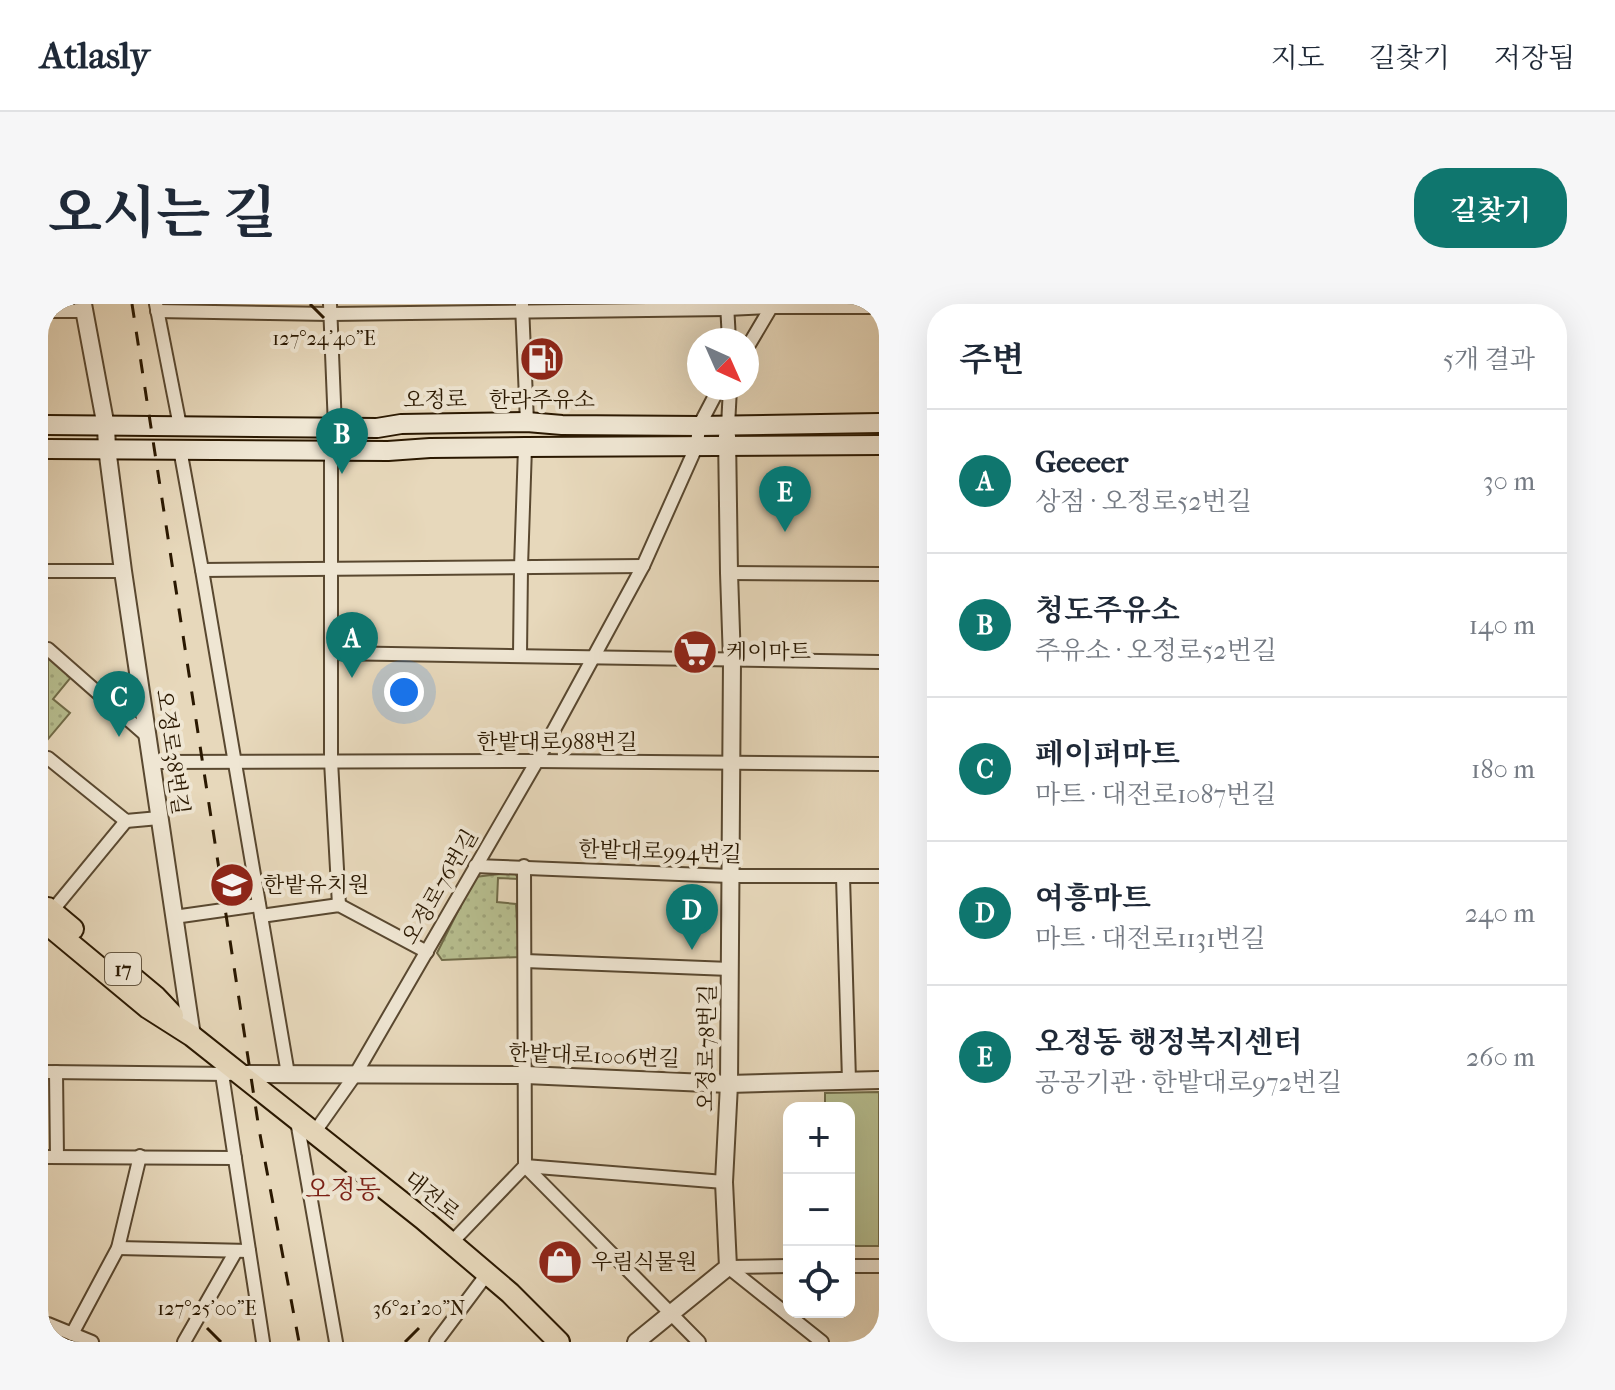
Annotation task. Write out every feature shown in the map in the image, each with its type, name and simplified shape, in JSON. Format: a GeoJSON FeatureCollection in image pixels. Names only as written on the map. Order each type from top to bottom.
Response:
{"type":"FeatureCollection","features":[{"type":"Feature","properties":{"kind":"main road","name":"오정로"},"geometry":{"type":"LineString","coordinates":[[48,425],[377,428],[401,424],[527,422],[699,426],[879,423]]}},
{"type":"Feature","properties":{"kind":"main road"},"geometry":{"type":"LineString","coordinates":[[48,449],[331,451],[879,445]]}},
{"type":"Feature","properties":{"kind":"main road","name":"대전로"},"geometry":{"type":"LineString","coordinates":[[49,915],[156,997],[231,1074],[296,1119],[451,1243],[510,1293],[559,1342]]}},
{"type":"Feature","properties":{"kind":"street"},"geometry":{"type":"LineString","coordinates":[[759,328],[772,306]]}},
{"type":"Feature","properties":{"kind":"street"},"geometry":{"type":"LineString","coordinates":[[48,311],[84,307]]}},
{"type":"Feature","properties":{"kind":"street","name":"오정로38번길"},"geometry":{"type":"LineString","coordinates":[[84,307],[106,427],[123,571],[192,1036]]}},
{"type":"Feature","properties":{"kind":"street"},"geometry":{"type":"LineString","coordinates":[[522,307],[527,422]]}},
{"type":"Feature","properties":{"kind":"street"},"geometry":{"type":"LineString","coordinates":[[727,307],[728,328]]}},
{"type":"Feature","properties":{"kind":"street"},"geometry":{"type":"LineString","coordinates":[[180,426],[156,308],[879,307]]}},
{"type":"Feature","properties":{"kind":"street"},"geometry":{"type":"LineString","coordinates":[[330,309],[335,427]]}},
{"type":"Feature","properties":{"kind":"street"},"geometry":{"type":"LineString","coordinates":[[699,426],[713,400]]}},
{"type":"Feature","properties":{"kind":"street"},"geometry":{"type":"LineString","coordinates":[[728,445],[729,400]]}},
{"type":"Feature","properties":{"kind":"street","name":"오정로76번길"},"geometry":{"type":"LineString","coordinates":[[314,1133],[355,1075],[537,761],[643,566],[697,445],[699,426]]}},
{"type":"Feature","properties":{"kind":"street","name":"오정로78번길"},"geometry":{"type":"LineString","coordinates":[[728,445],[732,661],[729,1084],[724,1182],[728,1267]]}},
{"type":"Feature","properties":{"kind":"street"},"geometry":{"type":"LineString","coordinates":[[520,655],[525,447]]}},
{"type":"Feature","properties":{"kind":"street"},"geometry":{"type":"LineString","coordinates":[[180,449],[288,1074]]}},
{"type":"Feature","properties":{"kind":"street"},"geometry":{"type":"LineString","coordinates":[[331,451],[331,761],[339,905]]}},
{"type":"Feature","properties":{"kind":"street"},"geometry":{"type":"LineString","coordinates":[[202,570],[643,566]]}},
{"type":"Feature","properties":{"kind":"street"},"geometry":{"type":"LineString","coordinates":[[48,571],[123,571]]}},
{"type":"Feature","properties":{"kind":"street"},"geometry":{"type":"LineString","coordinates":[[729,573],[879,574]]}},
{"type":"Feature","properties":{"kind":"street"},"geometry":{"type":"LineString","coordinates":[[48,649],[147,736]]}},
{"type":"Feature","properties":{"kind":"street"},"geometry":{"type":"LineString","coordinates":[[332,653],[879,662]]}},
{"type":"Feature","properties":{"kind":"street"},"geometry":{"type":"LineString","coordinates":[[48,758],[126,821],[159,818]]}},
{"type":"Feature","properties":{"kind":"street","name":"한밭대로988번길"},"geometry":{"type":"LineString","coordinates":[[151,762],[879,764]]}},
{"type":"Feature","properties":{"kind":"street"},"geometry":{"type":"LineString","coordinates":[[49,915],[126,821]]}},
{"type":"Feature","properties":{"kind":"street","name":"한밭대로994번길"},"geometry":{"type":"LineString","coordinates":[[475,866],[730,876],[879,876]]}},
{"type":"Feature","properties":{"kind":"street"},"geometry":{"type":"LineString","coordinates":[[451,1243],[525,1166],[524,866]]}},
{"type":"Feature","properties":{"kind":"street"},"geometry":{"type":"LineString","coordinates":[[843,877],[849,1080]]}},
{"type":"Feature","properties":{"kind":"street"},"geometry":{"type":"LineString","coordinates":[[174,917],[339,905],[427,952]]}},
{"type":"Feature","properties":{"kind":"street"},"geometry":{"type":"LineString","coordinates":[[525,961],[730,969]]}},
{"type":"Feature","properties":{"kind":"street"},"geometry":{"type":"LineString","coordinates":[[235,1158],[52,1157],[52,1072],[231,1074],[242,1251],[263,1342]]}},
{"type":"Feature","properties":{"kind":"street","name":"한밭대로1006번길"},"geometry":{"type":"LineString","coordinates":[[231,1074],[526,1075],[729,1084],[879,1080]]}},
{"type":"Feature","properties":{"kind":"street"},"geometry":{"type":"LineString","coordinates":[[296,1119],[336,1342]]}},
{"type":"Feature","properties":{"kind":"street"},"geometry":{"type":"LineString","coordinates":[[72,1334],[118,1248],[140,1156]]}},
{"type":"Feature","properties":{"kind":"street"},"geometry":{"type":"LineString","coordinates":[[525,1166],[724,1182]]}},
{"type":"Feature","properties":{"kind":"street"},"geometry":{"type":"LineString","coordinates":[[525,1166],[699,1342]]}},
{"type":"Feature","properties":{"kind":"street"},"geometry":{"type":"LineString","coordinates":[[118,1248],[242,1251]]}},
{"type":"Feature","properties":{"kind":"street"},"geometry":{"type":"LineString","coordinates":[[184,1342],[242,1251]]}},
{"type":"Feature","properties":{"kind":"street"},"geometry":{"type":"LineString","coordinates":[[636,1342],[728,1267],[783,1266]]}},
{"type":"Feature","properties":{"kind":"street"},"geometry":{"type":"LineString","coordinates":[[855,1266],[879,1266]]}},
{"type":"Feature","properties":{"kind":"street"},"geometry":{"type":"LineString","coordinates":[[728,1267],[822,1342]]}},
{"type":"Feature","properties":{"kind":"street"},"geometry":{"type":"LineString","coordinates":[[436,1342],[487,1274]]}},
{"type":"Feature","properties":{"kind":"street"},"geometry":{"type":"LineString","coordinates":[[48,1324],[92,1342]]}},
{"type":"Feature","properties":{"kind":"green space"},"geometry":{"type":"Polygon","coordinates":[[[48,656],[72,676],[53,699],[70,713],[48,739],[48,656]]]}},
{"type":"Feature","properties":{"kind":"green space"},"geometry":{"type":"Polygon","coordinates":[[[515,872],[518,879],[498,878],[497,902],[516,904],[519,957],[442,960],[437,953],[475,877],[515,872]]]}},
{"type":"Feature","properties":{"kind":"green space"},"geometry":{"type":"Polygon","coordinates":[[[879,1092],[879,1246],[855,1246],[855,1102],[825,1102],[825,1093],[879,1092]]]}},
{"type":"Feature","properties":{"kind":"railway"},"geometry":{"type":"LineString","coordinates":[[132,304],[259,1129],[299,1342]]}},
{"type":"Feature","properties":{"kind":"place","name":"한라주유소"},"geometry":{"type":"Point","coordinates":[542,359]}},
{"type":"Feature","properties":{"kind":"place","name":"청도주유소"},"geometry":{"type":"Point","coordinates":[342,474]}},
{"type":"Feature","properties":{"kind":"place","name":"오정동 행정복지센터"},"geometry":{"type":"Point","coordinates":[785,532]}},
{"type":"Feature","properties":{"kind":"place","name":"케이마트"},"geometry":{"type":"Point","coordinates":[695,652]}},
{"type":"Feature","properties":{"kind":"place","name":"Geeeer"},"geometry":{"type":"Point","coordinates":[352,678]}},
{"type":"Feature","properties":{"kind":"place","name":"페이퍼마트"},"geometry":{"type":"Point","coordinates":[119,737]}},
{"type":"Feature","properties":{"kind":"place","name":"한밭유치원"},"geometry":{"type":"Point","coordinates":[232,885]}},
{"type":"Feature","properties":{"kind":"place","name":"여흥마트"},"geometry":{"type":"Point","coordinates":[692,950]}},
{"type":"Feature","properties":{"kind":"place","name":"우림식물원"},"geometry":{"type":"Point","coordinates":[560,1262]}},
{"type":"Feature","properties":{"kind":"district","name":"오정동"},"geometry":{"type":"Point","coordinates":[343,1189]}}]}
